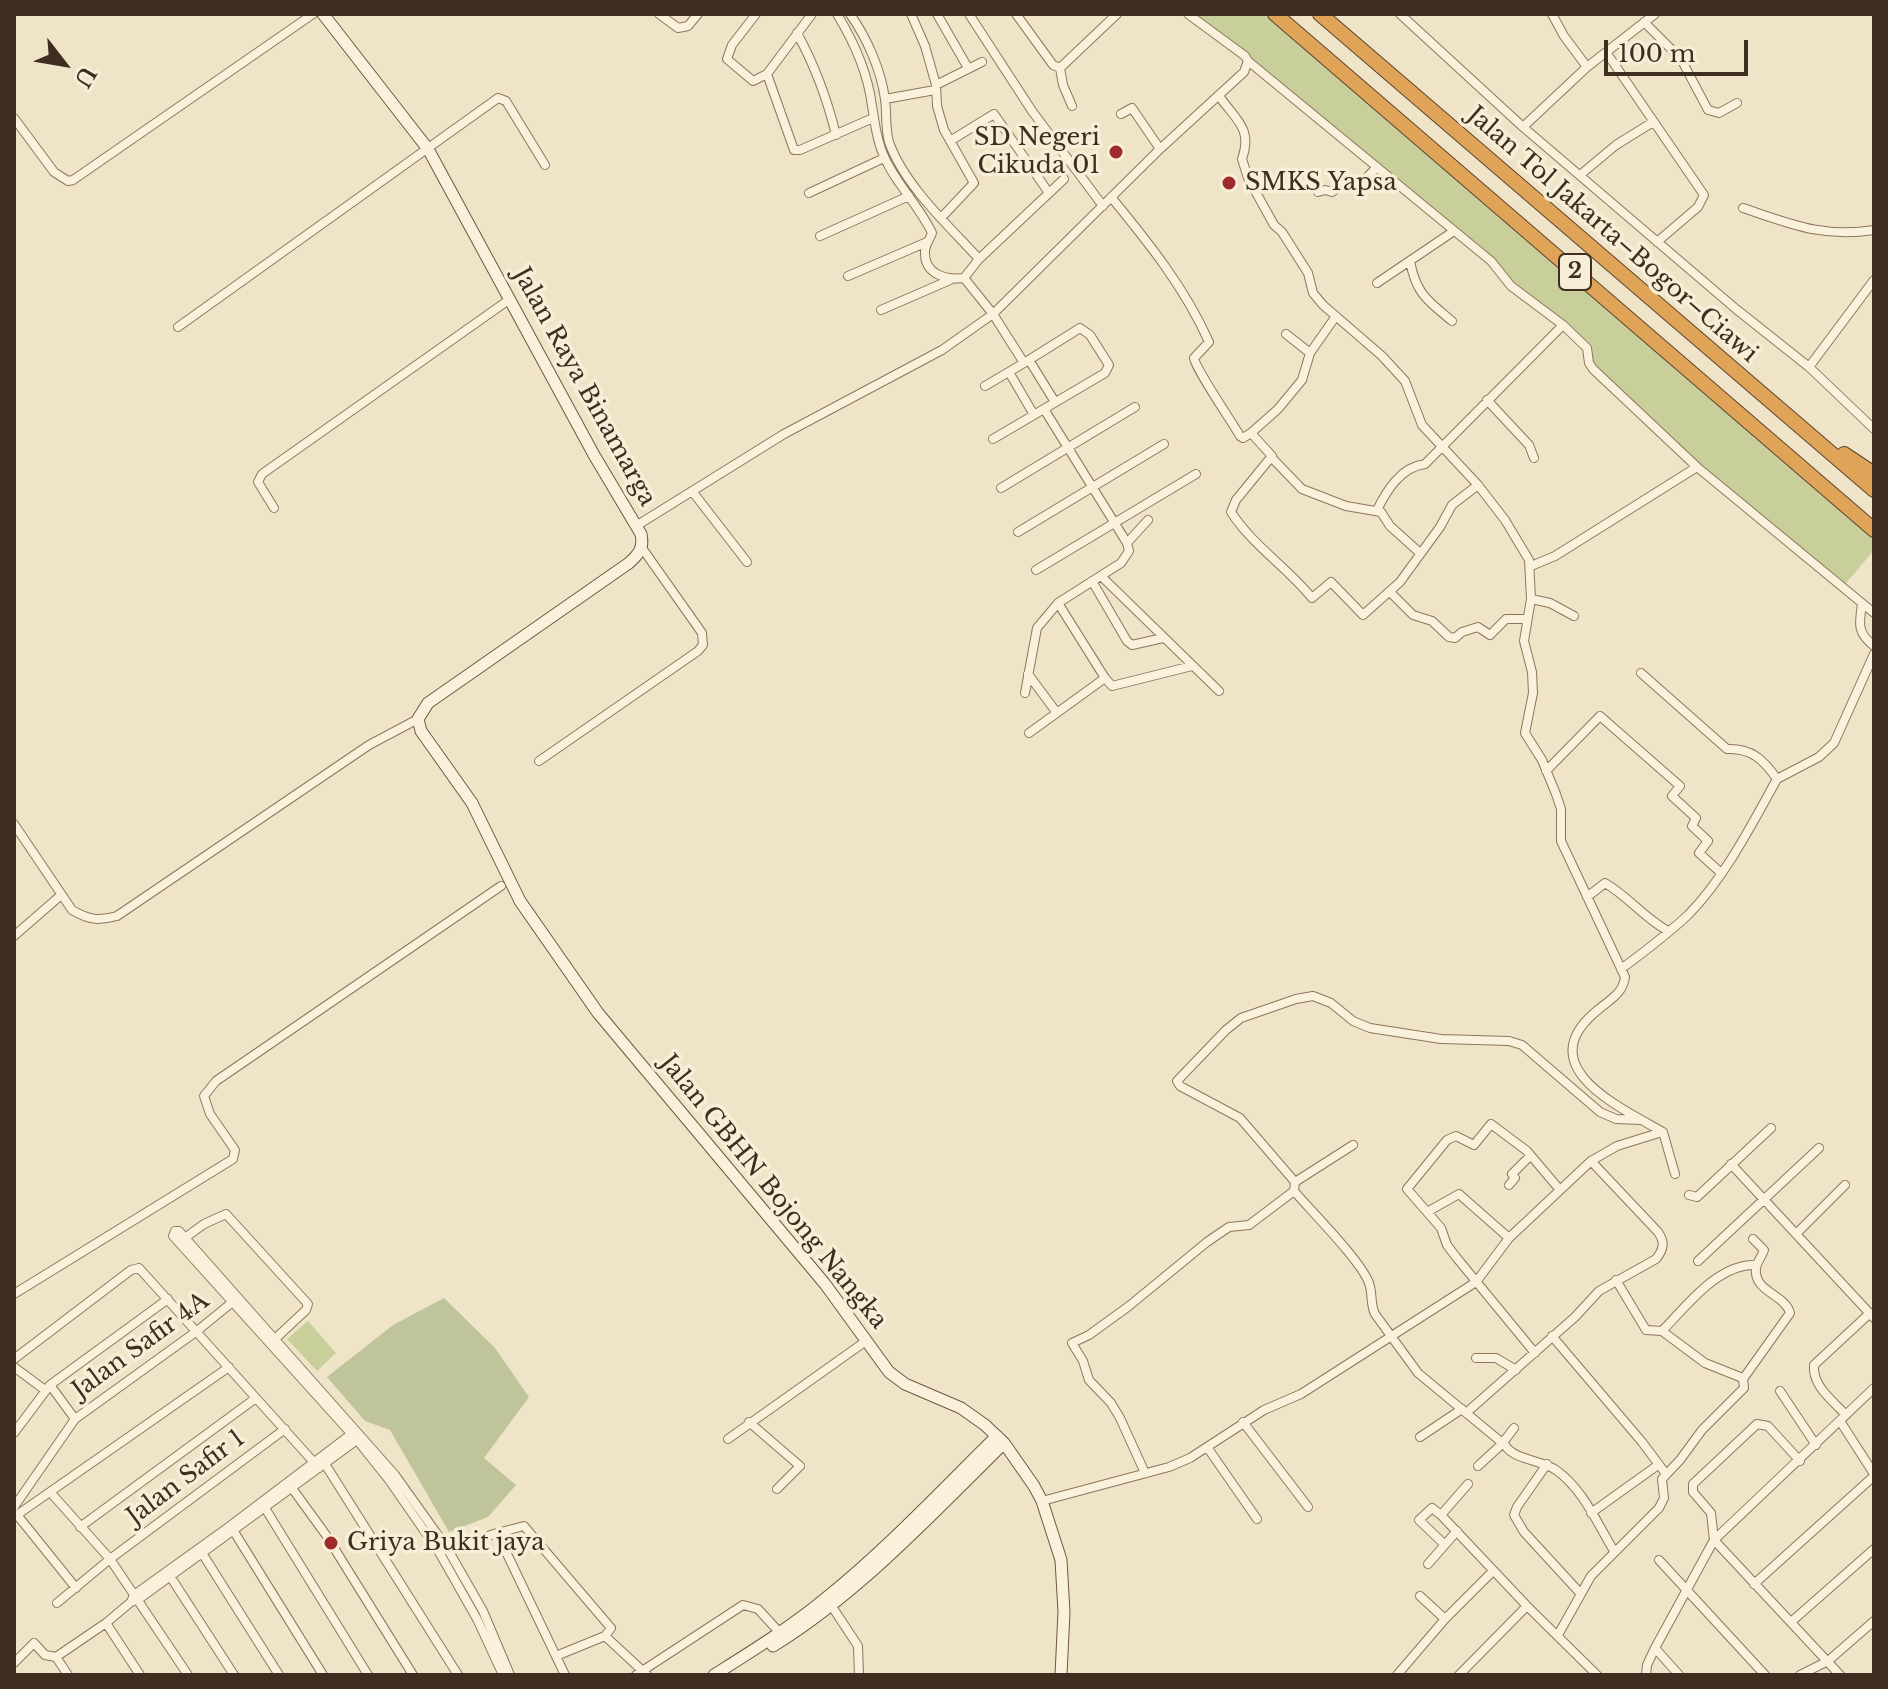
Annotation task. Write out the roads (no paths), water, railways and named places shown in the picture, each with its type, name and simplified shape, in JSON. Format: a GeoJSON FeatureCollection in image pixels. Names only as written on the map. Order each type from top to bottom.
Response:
{"type":"FeatureCollection","features":[{"type":"Feature","properties":{"kind":"highway","name":"2"},"geometry":{"type":"LineString","coordinates":[[1275,14],[1874,530]]}},
{"type":"Feature","properties":{"kind":"highway","name":"Jalan Tol Jakarta–Bogor–Ciawi"},"geometry":{"type":"LineString","coordinates":[[1320,14],[1874,490]]}},
{"type":"Feature","properties":{"kind":"highway"},"geometry":{"type":"LineString","coordinates":[[1790,418],[1874,474]]}},
{"type":"Feature","properties":{"kind":"street"},"geometry":{"type":"LineString","coordinates":[[14,118],[54,172],[68,181],[73,180],[313,14]]}},
{"type":"Feature","properties":{"kind":"street","name":"Jalan Raya Binamarga"},"geometry":{"type":"LineString","coordinates":[[323,14],[428,149],[641,534],[642,548]]}},
{"type":"Feature","properties":{"kind":"street"},"geometry":{"type":"LineString","coordinates":[[659,14],[678,28],[688,26],[698,14]]}},
{"type":"Feature","properties":{"kind":"street"},"geometry":{"type":"LineString","coordinates":[[756,14],[732,45],[727,59],[753,81],[767,74],[812,14]]}},
{"type":"Feature","properties":{"kind":"street"},"geometry":{"type":"LineString","coordinates":[[837,14],[850,35],[864,71],[884,158],[932,233],[925,257],[939,276],[964,278],[979,259],[1064,179]]}},
{"type":"Feature","properties":{"kind":"street"},"geometry":{"type":"LineString","coordinates":[[850,14],[868,46],[885,99],[888,138],[893,150],[941,218],[979,259]]}},
{"type":"Feature","properties":{"kind":"street"},"geometry":{"type":"LineString","coordinates":[[937,14],[968,68]]}},
{"type":"Feature","properties":{"kind":"street"},"geometry":{"type":"LineString","coordinates":[[969,14],[1045,129],[1103,206]]}},
{"type":"Feature","properties":{"kind":"street"},"geometry":{"type":"LineString","coordinates":[[1016,14],[1053,65],[1060,68]]}},
{"type":"Feature","properties":{"kind":"street"},"geometry":{"type":"LineString","coordinates":[[1060,68],[1117,14]]}},
{"type":"Feature","properties":{"kind":"street"},"geometry":{"type":"LineString","coordinates":[[1188,14],[1491,261],[1511,286],[1563,325],[1587,348],[1593,369],[1697,467],[1874,613]]}},
{"type":"Feature","properties":{"kind":"street"},"geometry":{"type":"LineString","coordinates":[[1400,14],[1523,127],[1736,309],[1809,367],[1874,429]]}},
{"type":"Feature","properties":{"kind":"street"},"geometry":{"type":"LineString","coordinates":[[1552,14],[1587,67]]}},
{"type":"Feature","properties":{"kind":"street"},"geometry":{"type":"LineString","coordinates":[[1523,127],[1587,67],[1655,14]]}},
{"type":"Feature","properties":{"kind":"street"},"geometry":{"type":"LineString","coordinates":[[914,15],[925,46],[937,106],[950,141],[974,185],[941,218]]}},
{"type":"Feature","properties":{"kind":"street"},"geometry":{"type":"LineString","coordinates":[[1644,22],[1681,59],[1708,110],[1719,113],[1737,103]]}},
{"type":"Feature","properties":{"kind":"street"},"geometry":{"type":"LineString","coordinates":[[797,33],[826,95],[836,135]]}},
{"type":"Feature","properties":{"kind":"street"},"geometry":{"type":"LineString","coordinates":[[1606,52],[1704,195],[1698,207],[1657,242]]}},
{"type":"Feature","properties":{"kind":"street"},"geometry":{"type":"LineString","coordinates":[[636,526],[784,434],[942,350],[993,314],[1160,149],[1240,77],[1248,61]]}},
{"type":"Feature","properties":{"kind":"street"},"geometry":{"type":"LineString","coordinates":[[885,99],[935,88],[982,62]]}},
{"type":"Feature","properties":{"kind":"street"},"geometry":{"type":"LineString","coordinates":[[1060,68],[1072,106]]}},
{"type":"Feature","properties":{"kind":"street"},"geometry":{"type":"LineString","coordinates":[[767,74],[792,149],[800,150],[873,118]]}},
{"type":"Feature","properties":{"kind":"street"},"geometry":{"type":"LineString","coordinates":[[1219,96],[1246,133],[1247,146],[1242,159],[1253,189],[1274,225],[1299,255],[1313,293],[1405,381],[1421,423],[1478,485],[1520,542],[1531,566],[1531,599],[1524,641],[1532,672],[1533,693],[1525,733],[1546,771],[1561,809],[1561,841],[1625,977],[1623,988],[1581,1026],[1573,1038],[1572,1049],[1578,1071],[1592,1088],[1663,1132],[1675,1174]]}},
{"type":"Feature","properties":{"kind":"street"},"geometry":{"type":"LineString","coordinates":[[178,327],[496,99],[502,98],[545,165]]}},
{"type":"Feature","properties":{"kind":"street"},"geometry":{"type":"LineString","coordinates":[[1121,114],[1132,108],[1160,149]]}},
{"type":"Feature","properties":{"kind":"street"},"geometry":{"type":"LineString","coordinates":[[950,141],[994,114],[1049,193]]}},
{"type":"Feature","properties":{"kind":"street"},"geometry":{"type":"LineString","coordinates":[[1580,175],[1616,145],[1653,122]]}},
{"type":"Feature","properties":{"kind":"street"},"geometry":{"type":"LineString","coordinates":[[809,193],[884,158]]}},
{"type":"Feature","properties":{"kind":"street"},"geometry":{"type":"LineString","coordinates":[[1318,192],[1332,192],[1344,183],[1359,185],[1377,167]]}},
{"type":"Feature","properties":{"kind":"street"},"geometry":{"type":"LineString","coordinates":[[820,236],[909,196]]}},
{"type":"Feature","properties":{"kind":"street"},"geometry":{"type":"LineString","coordinates":[[1111,197],[1168,270],[1203,326],[1209,342],[1194,358],[1199,372],[1243,438],[1278,409],[1302,380],[1310,353],[1336,316]]}},
{"type":"Feature","properties":{"kind":"street"},"geometry":{"type":"LineString","coordinates":[[1743,208],[1812,232],[1874,230]]}},
{"type":"Feature","properties":{"kind":"street"},"geometry":{"type":"LineString","coordinates":[[1377,283],[1454,231]]}},
{"type":"Feature","properties":{"kind":"street"},"geometry":{"type":"LineString","coordinates":[[848,276],[927,242]]}},
{"type":"Feature","properties":{"kind":"street"},"geometry":{"type":"LineString","coordinates":[[1410,261],[1425,300],[1452,321]]}},
{"type":"Feature","properties":{"kind":"street"},"geometry":{"type":"LineString","coordinates":[[964,278],[1055,402]]}},
{"type":"Feature","properties":{"kind":"street"},"geometry":{"type":"LineString","coordinates":[[881,310],[951,279]]}},
{"type":"Feature","properties":{"kind":"street"},"geometry":{"type":"LineString","coordinates":[[1809,367],[1874,280]]}},
{"type":"Feature","properties":{"kind":"street"},"geometry":{"type":"LineString","coordinates":[[274,508],[258,482],[262,474],[510,299]]}},
{"type":"Feature","properties":{"kind":"street"},"geometry":{"type":"LineString","coordinates":[[1377,510],[1386,491],[1405,471],[1425,464],[1563,325]]}},
{"type":"Feature","properties":{"kind":"street"},"geometry":{"type":"LineString","coordinates":[[985,386],[1080,328],[1090,335],[1109,363],[1105,373],[993,439]]}},
{"type":"Feature","properties":{"kind":"street"},"geometry":{"type":"LineString","coordinates":[[1286,334],[1310,353]]}},
{"type":"Feature","properties":{"kind":"street"},"geometry":{"type":"LineString","coordinates":[[1009,372],[1034,415]]}},
{"type":"Feature","properties":{"kind":"street"},"geometry":{"type":"LineString","coordinates":[[1487,400],[1529,445],[1534,458]]}},
{"type":"Feature","properties":{"kind":"street"},"geometry":{"type":"LineString","coordinates":[[1001,488],[1135,407]]}},
{"type":"Feature","properties":{"kind":"street"},"geometry":{"type":"LineString","coordinates":[[1025,693],[1037,628],[1058,603],[1126,559],[1129,551],[1044,409]]}},
{"type":"Feature","properties":{"kind":"street"},"geometry":{"type":"LineString","coordinates":[[1251,433],[1302,489],[1346,506],[1377,510],[1420,553]]}},
{"type":"Feature","properties":{"kind":"street"},"geometry":{"type":"LineString","coordinates":[[1018,532],[1164,444]]}},
{"type":"Feature","properties":{"kind":"street"},"geometry":{"type":"LineString","coordinates":[[1272,458],[1231,508],[1231,512],[1247,535],[1291,573],[1312,598],[1331,582],[1363,615],[1391,593],[1436,534],[1452,505],[1478,485]]}},
{"type":"Feature","properties":{"kind":"street"},"geometry":{"type":"LineString","coordinates":[[1531,566],[1555,556],[1697,467]]}},
{"type":"Feature","properties":{"kind":"street"},"geometry":{"type":"LineString","coordinates":[[1036,570],[1196,474]]}},
{"type":"Feature","properties":{"kind":"street"},"geometry":{"type":"LineString","coordinates":[[692,491],[747,562]]}},
{"type":"Feature","properties":{"kind":"street"},"geometry":{"type":"LineString","coordinates":[[1127,543],[1148,520]]}},
{"type":"Feature","properties":{"kind":"street"},"geometry":{"type":"LineString","coordinates":[[14,824],[72,910],[100,921],[117,916],[369,745],[418,719],[428,703],[629,563],[642,548],[702,633],[703,645],[539,761]]}},
{"type":"Feature","properties":{"kind":"street"},"geometry":{"type":"LineString","coordinates":[[1097,578],[1219,691]]}},
{"type":"Feature","properties":{"kind":"street"},"geometry":{"type":"LineString","coordinates":[[1097,578],[1127,641],[1132,645],[1163,638]]}},
{"type":"Feature","properties":{"kind":"street"},"geometry":{"type":"LineString","coordinates":[[1391,593],[1413,615],[1432,621],[1449,637],[1455,638],[1478,627],[1490,635],[1506,619],[1527,619]]}},
{"type":"Feature","properties":{"kind":"street"},"geometry":{"type":"LineString","coordinates":[[1531,599],[1550,603],[1574,616]]}},
{"type":"Feature","properties":{"kind":"street"},"geometry":{"type":"LineString","coordinates":[[1058,603],[1108,684],[1117,686],[1192,666]]}},
{"type":"Feature","properties":{"kind":"street"},"geometry":{"type":"LineString","coordinates":[[1862,604],[1859,629],[1874,646]]}},
{"type":"Feature","properties":{"kind":"street"},"geometry":{"type":"LineString","coordinates":[[1621,969],[1689,914],[1743,840],[1777,779],[1819,757],[1834,743],[1874,654]]}},
{"type":"Feature","properties":{"kind":"street"},"geometry":{"type":"LineString","coordinates":[[1027,673],[1057,713]]}},
{"type":"Feature","properties":{"kind":"street"},"geometry":{"type":"LineString","coordinates":[[1641,673],[1727,749],[1741,748],[1750,753],[1762,761],[1777,779]]}},
{"type":"Feature","properties":{"kind":"street"},"geometry":{"type":"LineString","coordinates":[[1029,733],[1105,678]]}},
{"type":"Feature","properties":{"kind":"street"},"geometry":{"type":"LineString","coordinates":[[1546,771],[1600,716],[1680,786],[1672,796],[1696,818],[1692,826],[1708,841],[1699,853],[1720,872]]}},
{"type":"Feature","properties":{"kind":"street","name":"Jalan GBHN Bojong Nangka"},"geometry":{"type":"LineString","coordinates":[[418,719],[425,739],[472,803],[520,901],[598,1013],[825,1284],[896,1378],[961,1408],[1000,1440],[1042,1501],[1056,1541],[1062,1572],[1061,1675]]}},
{"type":"Feature","properties":{"kind":"street"},"geometry":{"type":"LineString","coordinates":[[1587,897],[1605,883],[1628,898],[1642,915],[1668,931]]}},
{"type":"Feature","properties":{"kind":"street"},"geometry":{"type":"LineString","coordinates":[[14,1294],[233,1159],[235,1150],[210,1114],[204,1096],[216,1081],[501,886]]}},
{"type":"Feature","properties":{"kind":"street"},"geometry":{"type":"LineString","coordinates":[[14,936],[60,896]]}},
{"type":"Feature","properties":{"kind":"street"},"geometry":{"type":"LineString","coordinates":[[1614,1551],[1578,1491],[1547,1464],[1511,1452],[1418,1373],[1372,1310],[1369,1282],[1240,1118],[1180,1086],[1177,1081],[1241,1018],[1313,996],[1323,998],[1353,1021],[1370,1028],[1441,1039],[1509,1041],[1522,1045],[1600,1112],[1616,1119],[1642,1120]]}},
{"type":"Feature","properties":{"kind":"street"},"geometry":{"type":"LineString","coordinates":[[1535,1353],[1451,1251],[1441,1228],[1407,1189],[1447,1140],[1456,1136],[1474,1145],[1491,1124],[1515,1140],[1560,1190]]}},
{"type":"Feature","properties":{"kind":"street"},"geometry":{"type":"LineString","coordinates":[[1689,1195],[1697,1197],[1771,1128]]}},
{"type":"Feature","properties":{"kind":"street"},"geometry":{"type":"LineString","coordinates":[[1042,1501],[1169,1467],[1207,1447],[1243,1422],[1301,1394],[1476,1282],[1509,1238],[1591,1161],[1617,1146],[1663,1132]]}},
{"type":"Feature","properties":{"kind":"street"},"geometry":{"type":"LineString","coordinates":[[1145,1473],[1120,1418],[1111,1403],[1089,1380],[1083,1361],[1072,1343],[1089,1335],[1129,1306],[1218,1234],[1229,1227],[1249,1225],[1295,1186],[1353,1145]]}},
{"type":"Feature","properties":{"kind":"street"},"geometry":{"type":"LineString","coordinates":[[1698,1261],[1819,1148]]}},
{"type":"Feature","properties":{"kind":"street"},"geometry":{"type":"LineString","coordinates":[[1509,1185],[1515,1178],[1512,1174],[1530,1156]]}},
{"type":"Feature","properties":{"kind":"street"},"geometry":{"type":"LineString","coordinates":[[1420,1437],[1464,1411],[1516,1370],[1599,1291],[1656,1259],[1662,1252],[1663,1238],[1591,1161]]}},
{"type":"Feature","properties":{"kind":"street"},"geometry":{"type":"LineString","coordinates":[[1731,1164],[1872,1316],[1814,1365],[1813,1371],[1819,1386],[1843,1418],[1874,1475],[1754,1584]]}},
{"type":"Feature","properties":{"kind":"street"},"geometry":{"type":"LineString","coordinates":[[1796,1234],[1845,1185]]}},
{"type":"Feature","properties":{"kind":"street"},"geometry":{"type":"LineString","coordinates":[[1427,1212],[1459,1194],[1509,1238]]}},
{"type":"Feature","properties":{"kind":"street"},"geometry":{"type":"LineString","coordinates":[[276,1338],[306,1310],[308,1304],[226,1214],[182,1240],[395,1475],[483,1611],[510,1675]]}},
{"type":"Feature","properties":{"kind":"street"},"geometry":{"type":"LineString","coordinates":[[1743,1379],[1790,1313],[1788,1305],[1760,1284],[1756,1265],[1764,1250],[1753,1239]]}},
{"type":"Feature","properties":{"kind":"street"},"geometry":{"type":"LineString","coordinates":[[1616,1280],[1646,1330],[1662,1331],[1723,1275],[1739,1266],[1756,1265]]}},
{"type":"Feature","properties":{"kind":"street"},"geometry":{"type":"LineString","coordinates":[[14,1359],[131,1270],[139,1268],[319,1465],[457,1674]]}},
{"type":"Feature","properties":{"kind":"street"},"geometry":{"type":"LineString","coordinates":[[14,1433],[48,1388],[168,1299]]}},
{"type":"Feature","properties":{"kind":"street"},"geometry":{"type":"LineString","coordinates":[[236,1300],[276,1338],[357,1435]]}},
{"type":"Feature","properties":{"kind":"street","name":"Jalan Safir 4A"},"geometry":{"type":"LineString","coordinates":[[15,1513],[75,1419],[236,1300]]}},
{"type":"Feature","properties":{"kind":"street"},"geometry":{"type":"LineString","coordinates":[[1662,1331],[1705,1363],[1743,1379]]}},
{"type":"Feature","properties":{"kind":"street"},"geometry":{"type":"LineString","coordinates":[[1552,1336],[1666,1474]]}},
{"type":"Feature","properties":{"kind":"street"},"geometry":{"type":"LineString","coordinates":[[728,1439],[866,1341]]}},
{"type":"Feature","properties":{"kind":"street"},"geometry":{"type":"LineString","coordinates":[[1476,1358],[1496,1358],[1516,1370]]}},
{"type":"Feature","properties":{"kind":"street"},"geometry":{"type":"LineString","coordinates":[[14,1367],[48,1388],[75,1419]]}},
{"type":"Feature","properties":{"kind":"street"},"geometry":{"type":"LineString","coordinates":[[76,1588],[15,1513],[51,1493],[229,1367]]}},
{"type":"Feature","properties":{"kind":"street"},"geometry":{"type":"LineString","coordinates":[[1558,1635],[1591,1576],[1659,1508],[1664,1498],[1661,1484],[1666,1474],[1702,1430],[1742,1392],[1743,1379]]}},
{"type":"Feature","properties":{"kind":"street"},"geometry":{"type":"LineString","coordinates":[[1780,1391],[1816,1445]]}},
{"type":"Feature","properties":{"kind":"street"},"geometry":{"type":"LineString","coordinates":[[1646,1675],[1655,1648],[1714,1540],[1872,1393]]}},
{"type":"Feature","properties":{"kind":"street"},"geometry":{"type":"LineString","coordinates":[[80,1527],[256,1398]]}},
{"type":"Feature","properties":{"kind":"street"},"geometry":{"type":"LineString","coordinates":[[749,1422],[759,1434],[800,1466],[777,1489]]}},
{"type":"Feature","properties":{"kind":"street"},"geometry":{"type":"LineString","coordinates":[[1243,1422],[1308,1507]]}},
{"type":"Feature","properties":{"kind":"street"},"geometry":{"type":"LineString","coordinates":[[1800,1461],[1768,1426],[1757,1424],[1693,1484],[1693,1492],[1711,1513],[1714,1540],[1840,1675]]}},
{"type":"Feature","properties":{"kind":"street"},"geometry":{"type":"LineString","coordinates":[[1478,1466],[1514,1428]]}},
{"type":"Feature","properties":{"kind":"street","name":"Jalan Safir 1"},"geometry":{"type":"LineString","coordinates":[[57,1603],[110,1559],[285,1429]]}},
{"type":"Feature","properties":{"kind":"street"},"geometry":{"type":"LineString","coordinates":[[14,1662],[34,1643],[45,1655],[56,1657],[357,1435]]}},
{"type":"Feature","properties":{"kind":"street"},"geometry":{"type":"LineString","coordinates":[[727,1675],[886,1558],[1000,1440]]}},
{"type":"Feature","properties":{"kind":"street"},"geometry":{"type":"LineString","coordinates":[[1207,1447],[1257,1519]]}},
{"type":"Feature","properties":{"kind":"street"},"geometry":{"type":"LineString","coordinates":[[1547,1464],[1514,1515],[1524,1532],[1581,1594]]}},
{"type":"Feature","properties":{"kind":"street"},"geometry":{"type":"LineString","coordinates":[[1591,1513],[1658,1465]]}},
{"type":"Feature","properties":{"kind":"street"},"geometry":{"type":"LineString","coordinates":[[1441,1515],[1468,1484]]}},
{"type":"Feature","properties":{"kind":"street"},"geometry":{"type":"LineString","coordinates":[[135,1598],[265,1508],[290,1485]]}},
{"type":"Feature","properties":{"kind":"street"},"geometry":{"type":"LineString","coordinates":[[290,1485],[326,1535],[413,1675]]}},
{"type":"Feature","properties":{"kind":"street"},"geometry":{"type":"LineString","coordinates":[[51,1493],[110,1559],[188,1675]]}},
{"type":"Feature","properties":{"kind":"street"},"geometry":{"type":"LineString","coordinates":[[265,1508],[368,1675]]}},
{"type":"Feature","properties":{"kind":"street"},"geometry":{"type":"LineString","coordinates":[[1444,1544],[1419,1520],[1432,1508],[1597,1675]]}},
{"type":"Feature","properties":{"kind":"street"},"geometry":{"type":"LineString","coordinates":[[443,1550],[524,1526],[611,1628],[605,1636],[556,1656]]}},
{"type":"Feature","properties":{"kind":"street"},"geometry":{"type":"LineString","coordinates":[[232,1528],[323,1675]]}},
{"type":"Feature","properties":{"kind":"street"},"geometry":{"type":"LineString","coordinates":[[1428,1564],[1457,1531]]}},
{"type":"Feature","properties":{"kind":"street"},"geometry":{"type":"LineString","coordinates":[[497,1533],[565,1675]]}},
{"type":"Feature","properties":{"kind":"street"},"geometry":{"type":"LineString","coordinates":[[1791,1622],[1874,1549]]}},
{"type":"Feature","properties":{"kind":"street"},"geometry":{"type":"LineString","coordinates":[[443,1550],[503,1675]]}},
{"type":"Feature","properties":{"kind":"street"},"geometry":{"type":"LineString","coordinates":[[202,1553],[279,1675]]}},
{"type":"Feature","properties":{"kind":"street"},"geometry":{"type":"LineString","coordinates":[[1659,1560],[1765,1675]]}},
{"type":"Feature","properties":{"kind":"street"},"geometry":{"type":"LineString","coordinates":[[1397,1675],[1445,1619],[1493,1571]]}},
{"type":"Feature","properties":{"kind":"street"},"geometry":{"type":"LineString","coordinates":[[170,1576],[234,1675]]}},
{"type":"Feature","properties":{"kind":"street"},"geometry":{"type":"LineString","coordinates":[[1420,1596],[1445,1619]]}},
{"type":"Feature","properties":{"kind":"street"},"geometry":{"type":"LineString","coordinates":[[714,1675],[828,1602]]}},
{"type":"Feature","properties":{"kind":"street"},"geometry":{"type":"LineString","coordinates":[[828,1602],[858,1646],[859,1675]]}},
{"type":"Feature","properties":{"kind":"street"},"geometry":{"type":"LineString","coordinates":[[605,1636],[642,1673],[743,1605],[753,1605],[780,1633]]}},
{"type":"Feature","properties":{"kind":"street"},"geometry":{"type":"LineString","coordinates":[[1459,1675],[1527,1606]]}},
{"type":"Feature","properties":{"kind":"street"},"geometry":{"type":"LineString","coordinates":[[106,1623],[140,1675]]}},
{"type":"Feature","properties":{"kind":"street"},"geometry":{"type":"LineString","coordinates":[[1800,1675],[1828,1661],[1872,1626]]}},
{"type":"Feature","properties":{"kind":"street"},"geometry":{"type":"LineString","coordinates":[[1655,1648],[1679,1675]]}},
{"type":"Feature","properties":{"kind":"street"},"geometry":{"type":"LineString","coordinates":[[56,1657],[68,1675]]}},
{"type":"Feature","properties":{"kind":"place","name":"SD Negeri Cikuda 01"},"geometry":{"type":"Point","coordinates":[1116,152]}},
{"type":"Feature","properties":{"kind":"place","name":"SMKS Yapsa"},"geometry":{"type":"Point","coordinates":[1229,183]}},
{"type":"Feature","properties":{"kind":"place","name":"Griya Bukit jaya"},"geometry":{"type":"Point","coordinates":[331,1543]}}]}
